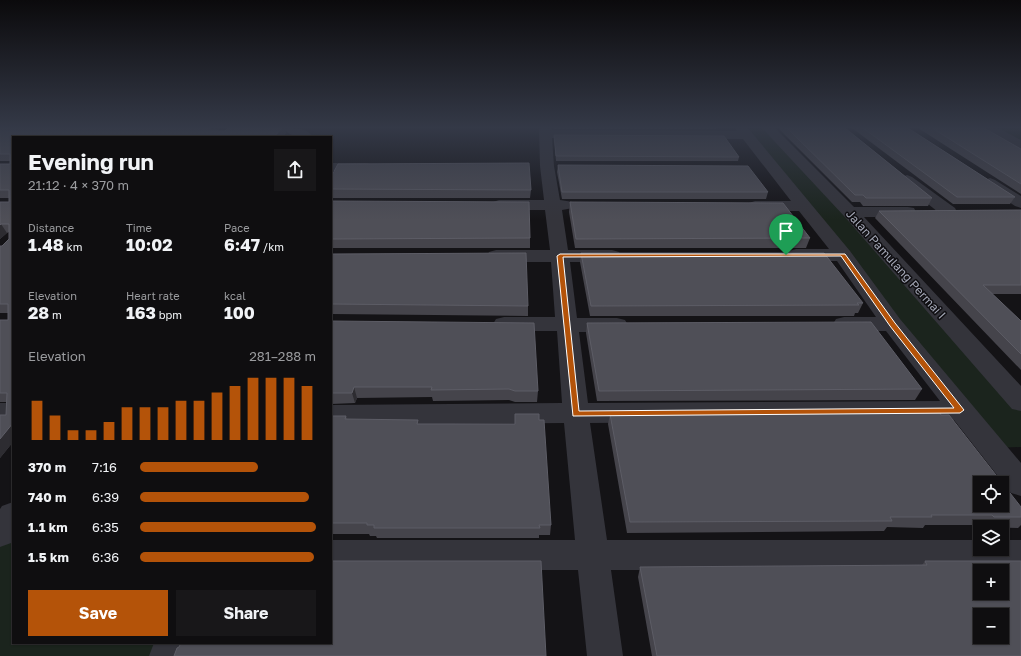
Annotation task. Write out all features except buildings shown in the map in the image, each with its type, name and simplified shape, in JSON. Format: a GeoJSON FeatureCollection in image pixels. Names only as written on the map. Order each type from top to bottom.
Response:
{"type":"FeatureCollection","features":[{"type":"Feature","properties":{"kind":"street"},"geometry":{"type":"LineString","coordinates":[[547,159],[560,256],[576,414],[605,656]]}},
{"type":"Feature","properties":{"kind":"street"},"geometry":{"type":"LineString","coordinates":[[760,159],[765,167],[804,206],[843,255],[892,324],[1021,484]]}},
{"type":"Feature","properties":{"kind":"street","name":"Jalan Pamulang Permai I"},"geometry":{"type":"LineString","coordinates":[[798,159],[850,212],[1021,402]]}},
{"type":"Feature","properties":{"kind":"street"},"geometry":{"type":"LineString","coordinates":[[332,167],[377,167]]}},
{"type":"Feature","properties":{"kind":"street"},"geometry":{"type":"LineString","coordinates":[[850,212],[957,212],[896,171]]}},
{"type":"Feature","properties":{"kind":"street"},"geometry":{"type":"LineString","coordinates":[[977,174],[1021,203]]}},
{"type":"Feature","properties":{"kind":"street"},"geometry":{"type":"LineString","coordinates":[[482,205],[584,205]]}},
{"type":"Feature","properties":{"kind":"street"},"geometry":{"type":"LineString","coordinates":[[741,206],[804,206]]}},
{"type":"Feature","properties":{"kind":"street"},"geometry":{"type":"LineString","coordinates":[[780,255],[843,255]]}},
{"type":"Feature","properties":{"kind":"street"},"geometry":{"type":"LineString","coordinates":[[481,256],[630,256]]}},
{"type":"Feature","properties":{"kind":"street"},"geometry":{"type":"LineString","coordinates":[[481,324],[638,325]]}},
{"type":"Feature","properties":{"kind":"street"},"geometry":{"type":"LineString","coordinates":[[821,324],[892,324]]}},
{"type":"Feature","properties":{"kind":"street"},"geometry":{"type":"LineString","coordinates":[[332,415],[960,410]]}},
{"type":"Feature","properties":{"kind":"street"},"geometry":{"type":"LineString","coordinates":[[0,413],[12,413]]}},
{"type":"Feature","properties":{"kind":"street"},"geometry":{"type":"LineString","coordinates":[[0,533],[12,517]]}},
{"type":"Feature","properties":{"kind":"street"},"geometry":{"type":"LineString","coordinates":[[332,555],[1021,555]]}},
{"type":"Feature","properties":{"kind":"street"},"geometry":{"type":"LineString","coordinates":[[167,656],[173,644]]}},
{"type":"Feature","properties":{"kind":"shaded area"},"geometry":{"type":"Polygon","coordinates":[[[762,159],[796,159],[847,212],[1021,407],[1021,447],[994,448],[762,159]]]}},
{"type":"Feature","properties":{"kind":"shaded area"},"geometry":{"type":"Polygon","coordinates":[[[12,517],[12,644],[173,644],[167,656],[0,656],[0,533],[12,517]]]}},
{"type":"Feature","properties":{"kind":"route"},"geometry":{"type":"LineString","coordinates":[[786,255],[843,255],[892,324],[960,410],[576,414],[560,256],[786,255]]}}]}
